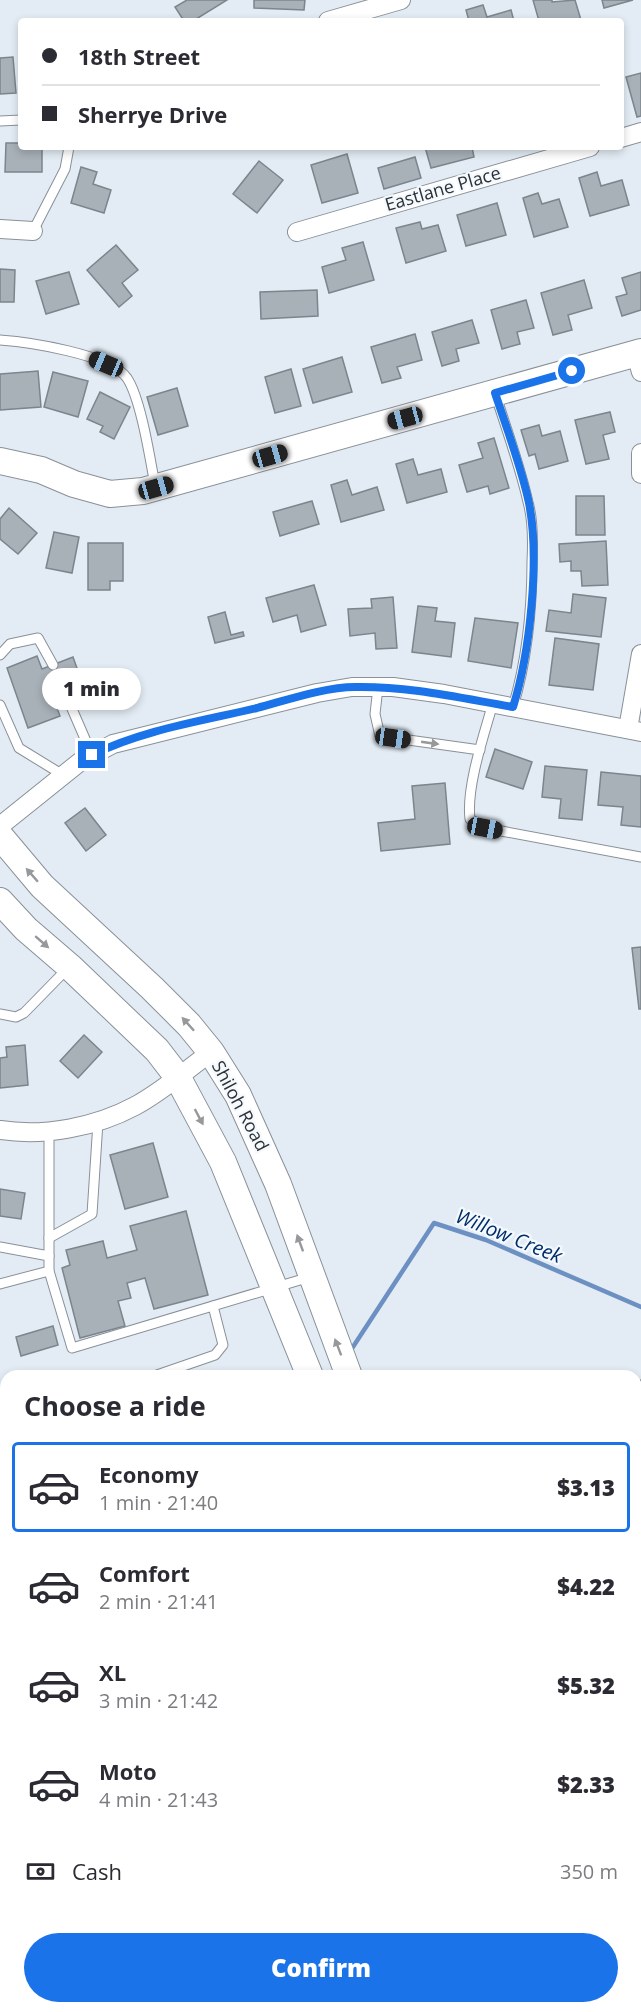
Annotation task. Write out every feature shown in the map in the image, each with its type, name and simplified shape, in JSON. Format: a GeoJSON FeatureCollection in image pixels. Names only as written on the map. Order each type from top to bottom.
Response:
{"type":"FeatureCollection","features":[{"type":"Feature","properties":{"kind":"main road"},"geometry":{"type":"LineString","coordinates":[[0,461],[41,470],[74,484],[110,494],[143,491],[495,393],[639,359]]}},
{"type":"Feature","properties":{"kind":"main road","name":"Shiloh Road"},"geometry":{"type":"LineString","coordinates":[[0,836],[42,886],[152,988],[189,1025],[211,1052],[238,1095],[278,1184],[347,1370]]}},
{"type":"Feature","properties":{"kind":"main road"},"geometry":{"type":"LineString","coordinates":[[0,901],[157,1050],[177,1076],[223,1162],[308,1370]]}},
{"type":"Feature","properties":{"kind":"street"},"geometry":{"type":"LineString","coordinates":[[338,18],[401,0]]}},
{"type":"Feature","properties":{"kind":"street"},"geometry":{"type":"LineString","coordinates":[[624,137],[641,132]]}},
{"type":"Feature","properties":{"kind":"street","name":"Eastlane Place"},"geometry":{"type":"LineString","coordinates":[[297,232],[580,150]]}},
{"type":"Feature","properties":{"kind":"street"},"geometry":{"type":"LineString","coordinates":[[0,229],[33,231]]}},
{"type":"Feature","properties":{"kind":"street"},"geometry":{"type":"LineString","coordinates":[[641,453],[641,474]]}},
{"type":"Feature","properties":{"kind":"street"},"geometry":{"type":"LineString","coordinates":[[0,826],[81,761],[114,744],[317,693],[352,687],[378,687],[444,694],[635,731],[641,654]]}},
{"type":"Feature","properties":{"kind":"street"},"geometry":{"type":"LineString","coordinates":[[0,1130],[49,1131],[98,1122],[136,1106],[211,1052]]}},
{"type":"Feature","properties":{"kind":"lane"},"geometry":{"type":"LineString","coordinates":[[0,121],[18,120]]}},
{"type":"Feature","properties":{"kind":"lane"},"geometry":{"type":"LineString","coordinates":[[33,231],[65,170],[68,150]]}},
{"type":"Feature","properties":{"kind":"lane"},"geometry":{"type":"LineString","coordinates":[[0,340],[28,342],[93,358],[118,369],[127,378],[135,398],[146,436],[156,488]]}},
{"type":"Feature","properties":{"kind":"lane"},"geometry":{"type":"LineString","coordinates":[[495,393],[529,504],[532,544],[532,585],[528,630],[520,682],[513,707]]}},
{"type":"Feature","properties":{"kind":"lane"},"geometry":{"type":"LineString","coordinates":[[0,655],[10,644],[38,638],[53,665]]}},
{"type":"Feature","properties":{"kind":"lane"},"geometry":{"type":"LineString","coordinates":[[378,687],[375,714],[380,736],[480,750]]}},
{"type":"Feature","properties":{"kind":"lane"},"geometry":{"type":"LineString","coordinates":[[66,695],[92,755]]}},
{"type":"Feature","properties":{"kind":"lane"},"geometry":{"type":"LineString","coordinates":[[493,703],[468,806],[470,819],[485,828],[641,856]]}},
{"type":"Feature","properties":{"kind":"lane"},"geometry":{"type":"LineString","coordinates":[[0,705],[19,748],[63,775]]}},
{"type":"Feature","properties":{"kind":"lane"},"geometry":{"type":"LineString","coordinates":[[0,1014],[16,1017],[24,1014],[69,966]]}},
{"type":"Feature","properties":{"kind":"lane"},"geometry":{"type":"LineString","coordinates":[[49,1238],[92,1214],[98,1122]]}},
{"type":"Feature","properties":{"kind":"lane"},"geometry":{"type":"LineString","coordinates":[[49,1131],[49,1271],[72,1348],[312,1277]]}},
{"type":"Feature","properties":{"kind":"lane"},"geometry":{"type":"LineString","coordinates":[[0,1247],[49,1256]]}},
{"type":"Feature","properties":{"kind":"lane"},"geometry":{"type":"LineString","coordinates":[[0,1284],[49,1271]]}},
{"type":"Feature","properties":{"kind":"lane"},"geometry":{"type":"LineString","coordinates":[[172,1370],[214,1356],[223,1345],[213,1306]]}},
{"type":"Feature","properties":{"kind":"building"},"geometry":{"type":"Polygon","coordinates":[[[187,0],[227,0],[198,18],[182,18],[175,7],[187,0]]]}},
{"type":"Feature","properties":{"kind":"building"},"geometry":{"type":"Polygon","coordinates":[[[254,0],[305,0],[304,10],[254,8],[254,0]]]}},
{"type":"Feature","properties":{"kind":"building"},"geometry":{"type":"Polygon","coordinates":[[[533,0],[552,0],[552,2],[575,0],[580,18],[538,18],[533,0]]]}},
{"type":"Feature","properties":{"kind":"building"},"geometry":{"type":"Polygon","coordinates":[[[602,0],[633,0],[604,8],[602,0]]]}},
{"type":"Feature","properties":{"kind":"building"},"geometry":{"type":"Polygon","coordinates":[[[483,5],[487,17],[511,10],[513,18],[468,18],[466,10],[483,5]]]}},
{"type":"Feature","properties":{"kind":"building"},"geometry":{"type":"Polygon","coordinates":[[[13,57],[16,93],[0,94],[0,58],[13,57]]]}},
{"type":"Feature","properties":{"kind":"building"},"geometry":{"type":"Polygon","coordinates":[[[641,73],[641,116],[637,117],[626,77],[641,73]]]}},
{"type":"Feature","properties":{"kind":"building"},"geometry":{"type":"Polygon","coordinates":[[[6,143],[18,143],[18,150],[42,150],[42,172],[5,172],[6,143]]]}},
{"type":"Feature","properties":{"kind":"building"},"geometry":{"type":"Polygon","coordinates":[[[426,150],[473,150],[474,157],[431,168],[426,150]]]}},
{"type":"Feature","properties":{"kind":"building"},"geometry":{"type":"Polygon","coordinates":[[[347,154],[358,193],[322,203],[311,165],[347,154]]]}},
{"type":"Feature","properties":{"kind":"building"},"geometry":{"type":"Polygon","coordinates":[[[415,157],[421,178],[384,189],[378,168],[415,157]]]}},
{"type":"Feature","properties":{"kind":"building"},"geometry":{"type":"Polygon","coordinates":[[[259,161],[283,180],[257,213],[233,194],[259,161]]]}},
{"type":"Feature","properties":{"kind":"building"},"geometry":{"type":"Polygon","coordinates":[[[81,167],[97,172],[93,184],[111,190],[104,213],[71,203],[81,167]]]}},
{"type":"Feature","properties":{"kind":"building"},"geometry":{"type":"Polygon","coordinates":[[[597,172],[601,186],[622,180],[629,205],[590,216],[579,178],[597,172]]]}},
{"type":"Feature","properties":{"kind":"building"},"geometry":{"type":"Polygon","coordinates":[[[538,193],[542,204],[559,199],[568,227],[534,237],[523,198],[538,193]]]}},
{"type":"Feature","properties":{"kind":"building"},"geometry":{"type":"Polygon","coordinates":[[[497,203],[506,235],[466,246],[457,215],[497,203]]]}},
{"type":"Feature","properties":{"kind":"building"},"geometry":{"type":"Polygon","coordinates":[[[420,222],[422,229],[438,225],[446,251],[406,263],[396,228],[420,222]]]}},
{"type":"Feature","properties":{"kind":"building"},"geometry":{"type":"Polygon","coordinates":[[[363,242],[374,280],[329,293],[322,267],[346,260],[342,248],[363,242]]]}},
{"type":"Feature","properties":{"kind":"building"},"geometry":{"type":"Polygon","coordinates":[[[116,245],[138,270],[122,283],[132,296],[119,307],[87,270],[116,245]]]}},
{"type":"Feature","properties":{"kind":"building"},"geometry":{"type":"Polygon","coordinates":[[[0,269],[15,270],[14,302],[0,302],[0,269]]]}},
{"type":"Feature","properties":{"kind":"building"},"geometry":{"type":"Polygon","coordinates":[[[69,272],[79,304],[46,314],[36,281],[69,272]]]}},
{"type":"Feature","properties":{"kind":"building"},"geometry":{"type":"Polygon","coordinates":[[[641,272],[641,310],[622,316],[616,297],[627,294],[622,278],[641,272]]]}},
{"type":"Feature","properties":{"kind":"building"},"geometry":{"type":"Polygon","coordinates":[[[584,280],[592,308],[568,315],[572,330],[553,335],[541,293],[584,280]]]}},
{"type":"Feature","properties":{"kind":"building"},"geometry":{"type":"Polygon","coordinates":[[[317,290],[318,316],[261,319],[260,292],[317,290]]]}},
{"type":"Feature","properties":{"kind":"building"},"geometry":{"type":"Polygon","coordinates":[[[526,300],[534,328],[517,332],[520,344],[502,349],[491,310],[526,300]]]}},
{"type":"Feature","properties":{"kind":"building"},"geometry":{"type":"Polygon","coordinates":[[[472,320],[479,343],[456,349],[459,361],[442,366],[432,332],[472,320]]]}},
{"type":"Feature","properties":{"kind":"building"},"geometry":{"type":"Polygon","coordinates":[[[415,334],[422,360],[397,367],[401,378],[382,383],[371,347],[415,334]]]}},
{"type":"Feature","properties":{"kind":"building"},"geometry":{"type":"Polygon","coordinates":[[[342,357],[352,392],[313,403],[303,369],[342,357]]]}},
{"type":"Feature","properties":{"kind":"building"},"geometry":{"type":"Polygon","coordinates":[[[291,369],[301,406],[275,413],[265,377],[291,369]]]}},
{"type":"Feature","properties":{"kind":"building"},"geometry":{"type":"Polygon","coordinates":[[[38,371],[41,407],[0,410],[0,374],[38,371]]]}},
{"type":"Feature","properties":{"kind":"building"},"geometry":{"type":"Polygon","coordinates":[[[53,372],[88,381],[78,417],[44,407],[53,372]]]}},
{"type":"Feature","properties":{"kind":"building"},"geometry":{"type":"Polygon","coordinates":[[[177,388],[188,426],[158,435],[147,397],[177,388]]]}},
{"type":"Feature","properties":{"kind":"building"},"geometry":{"type":"Polygon","coordinates":[[[100,392],[130,407],[114,439],[100,432],[103,426],[87,419],[100,392]]]}},
{"type":"Feature","properties":{"kind":"building"},"geometry":{"type":"Polygon","coordinates":[[[610,412],[615,432],[603,435],[609,459],[586,464],[575,420],[610,412]]]}},
{"type":"Feature","properties":{"kind":"building"},"geometry":{"type":"Polygon","coordinates":[[[539,425],[542,436],[560,431],[568,461],[539,469],[535,454],[529,456],[521,430],[539,425]]]}},
{"type":"Feature","properties":{"kind":"building"},"geometry":{"type":"Polygon","coordinates":[[[494,438],[509,488],[490,494],[488,486],[467,492],[459,465],[483,458],[478,443],[494,438]]]}},
{"type":"Feature","properties":{"kind":"building"},"geometry":{"type":"Polygon","coordinates":[[[413,459],[418,475],[441,469],[447,492],[407,503],[396,464],[413,459]]]}},
{"type":"Feature","properties":{"kind":"building"},"geometry":{"type":"Polygon","coordinates":[[[347,480],[352,495],[377,487],[384,510],[341,522],[331,485],[347,480]]]}},
{"type":"Feature","properties":{"kind":"building"},"geometry":{"type":"Polygon","coordinates":[[[576,496],[604,496],[605,535],[576,535],[576,496]]]}},
{"type":"Feature","properties":{"kind":"building"},"geometry":{"type":"Polygon","coordinates":[[[312,501],[319,524],[280,536],[273,512],[312,501]]]}},
{"type":"Feature","properties":{"kind":"building"},"geometry":{"type":"Polygon","coordinates":[[[9,508],[37,533],[18,554],[0,539],[0,519],[9,508]]]}},
{"type":"Feature","properties":{"kind":"building"},"geometry":{"type":"Polygon","coordinates":[[[54,532],[79,537],[72,573],[46,568],[54,532]]]}},
{"type":"Feature","properties":{"kind":"building"},"geometry":{"type":"Polygon","coordinates":[[[606,541],[608,585],[582,586],[581,571],[571,571],[571,561],[560,562],[559,544],[606,541]]]}},
{"type":"Feature","properties":{"kind":"building"},"geometry":{"type":"Polygon","coordinates":[[[88,543],[123,543],[123,581],[110,581],[110,590],[88,590],[88,543]]]}},
{"type":"Feature","properties":{"kind":"building"},"geometry":{"type":"Polygon","coordinates":[[[314,585],[326,625],[301,632],[297,615],[273,622],[266,598],[314,585]]]}},
{"type":"Feature","properties":{"kind":"building"},"geometry":{"type":"Polygon","coordinates":[[[573,594],[606,598],[601,637],[546,631],[549,610],[571,613],[573,594]]]}},
{"type":"Feature","properties":{"kind":"building"},"geometry":{"type":"Polygon","coordinates":[[[393,597],[397,648],[376,649],[375,633],[350,636],[348,609],[372,608],[371,599],[393,597]]]}},
{"type":"Feature","properties":{"kind":"building"},"geometry":{"type":"Polygon","coordinates":[[[418,606],[437,608],[435,621],[455,623],[451,657],[412,652],[418,606]]]}},
{"type":"Feature","properties":{"kind":"building"},"geometry":{"type":"Polygon","coordinates":[[[225,612],[231,635],[243,632],[244,636],[215,643],[208,617],[225,612]]]}},
{"type":"Feature","properties":{"kind":"building"},"geometry":{"type":"Polygon","coordinates":[[[475,618],[518,623],[511,668],[468,661],[475,618]]]}},
{"type":"Feature","properties":{"kind":"building"},"geometry":{"type":"Polygon","coordinates":[[[555,638],[599,644],[593,690],[549,685],[555,638]]]}},
{"type":"Feature","properties":{"kind":"building"},"geometry":{"type":"Polygon","coordinates":[[[37,656],[42,669],[73,657],[84,688],[54,700],[60,716],[28,728],[7,668],[37,656]]]}},
{"type":"Feature","properties":{"kind":"building"},"geometry":{"type":"Polygon","coordinates":[[[495,749],[532,762],[523,789],[486,777],[495,749]]]}},
{"type":"Feature","properties":{"kind":"building"},"geometry":{"type":"Polygon","coordinates":[[[545,766],[587,770],[582,820],[559,818],[561,799],[542,797],[545,766]]]}},
{"type":"Feature","properties":{"kind":"building"},"geometry":{"type":"Polygon","coordinates":[[[601,772],[641,776],[641,827],[621,825],[623,807],[598,805],[601,772]]]}},
{"type":"Feature","properties":{"kind":"building"},"geometry":{"type":"Polygon","coordinates":[[[445,783],[450,844],[381,851],[378,823],[415,819],[412,786],[445,783]]]}},
{"type":"Feature","properties":{"kind":"building"},"geometry":{"type":"Polygon","coordinates":[[[85,808],[106,835],[86,851],[65,823],[85,808]]]}},
{"type":"Feature","properties":{"kind":"building"},"geometry":{"type":"Polygon","coordinates":[[[641,947],[641,1009],[639,1009],[632,948],[641,947]]]}},
{"type":"Feature","properties":{"kind":"building"},"geometry":{"type":"Polygon","coordinates":[[[84,1035],[102,1052],[78,1078],[60,1061],[84,1035]]]}},
{"type":"Feature","properties":{"kind":"building"},"geometry":{"type":"Polygon","coordinates":[[[25,1045],[28,1085],[0,1088],[0,1058],[7,1057],[6,1047],[25,1045]]]}},
{"type":"Feature","properties":{"kind":"building"},"geometry":{"type":"Polygon","coordinates":[[[153,1143],[168,1197],[125,1209],[110,1155],[153,1143]]]}},
{"type":"Feature","properties":{"kind":"building"},"geometry":{"type":"Polygon","coordinates":[[[0,1189],[25,1193],[21,1219],[0,1216],[0,1189]]]}},
{"type":"Feature","properties":{"kind":"building"},"geometry":{"type":"Polygon","coordinates":[[[186,1211],[208,1295],[154,1309],[145,1278],[127,1283],[131,1298],[118,1301],[125,1326],[80,1338],[62,1268],[70,1265],[66,1250],[103,1241],[107,1258],[137,1250],[130,1226],[186,1211]]]}},
{"type":"Feature","properties":{"kind":"building"},"geometry":{"type":"Polygon","coordinates":[[[53,1326],[58,1345],[21,1356],[16,1337],[53,1326]]]}},
{"type":"Feature","properties":{"kind":"waterway","name":"Willow Creek"},"geometry":{"type":"LineString","coordinates":[[349,1353],[434,1223],[486,1240],[641,1307]]}},
{"type":"Feature","properties":{"kind":"route"},"geometry":{"type":"LineString","coordinates":[[92,755],[114,744],[153,733],[317,693],[352,687],[393,687],[513,707],[520,682],[528,630],[532,585],[532,544],[529,504],[495,393],[572,371]]}}]}
